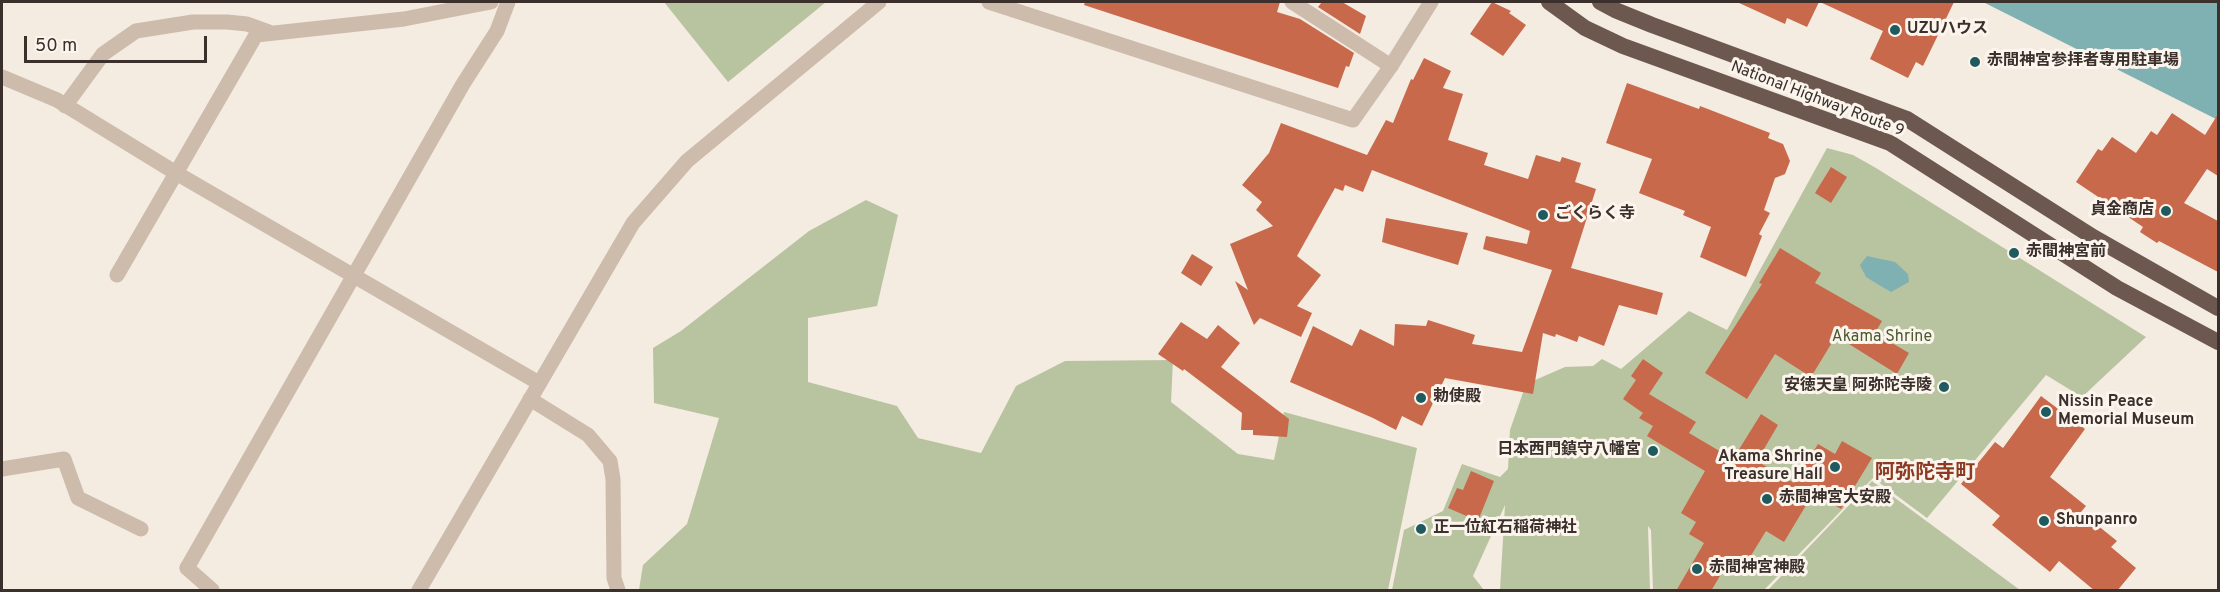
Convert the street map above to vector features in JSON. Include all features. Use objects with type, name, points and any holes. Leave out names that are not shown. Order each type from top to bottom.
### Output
[{"type":"highway","name":"National Highway Route 9","points":[[1549,2],[1585,28],[1623,46],[1890,143],[2117,288],[2218,342]]},
{"type":"highway","name":"National Highway Route 9","points":[[1600,2],[1633,18],[1907,119],[2093,237],[2218,308]]},
{"type":"street","points":[[117,275],[256,35],[404,20],[491,2]]},
{"type":"street","points":[[212,591],[187,568],[463,84],[497,32],[508,2]]},
{"type":"street","points":[[419,591],[633,223],[687,162],[879,2]]},
{"type":"street","points":[[989,2],[1353,120],[1391,66],[1431,2]]},
{"type":"street","points":[[1292,2],[1391,66]]},
{"type":"street","points":[[65,106],[103,54],[136,31],[193,22],[227,22],[247,24],[272,33]]},
{"type":"street","points":[[2,77],[65,106],[176,173],[539,383]]},
{"type":"street","points":[[530,399],[588,435],[610,460],[613,479],[614,578],[618,591]]},
{"type":"street","points":[[2,469],[64,459],[78,498],[141,529]]},
{"type":"green space","points":[[664,2],[826,2],[728,82]]},
{"type":"green space","name":"Akama Shrine","points":[[1827,148],[1853,155],[1876,168],[2146,337],[2082,397],[2046,375],[1927,518],[1873,478],[1764,590],[1653,590],[1651,530],[1648,526],[1650,590],[1500,590],[1505,505],[1473,576],[1484,590],[1392,590],[1404,530],[1443,511],[1462,464],[1500,477],[1508,469],[1510,430],[1526,384],[1565,367],[1593,366],[1602,359],[1621,369],[1689,311],[1727,330]]},
{"type":"green space","points":[[866,200],[898,215],[877,306],[808,318],[808,382],[897,406],[918,438],[981,453],[1016,386],[1065,361],[1173,360],[1171,402],[1238,454],[1274,460],[1284,412],[1417,448],[1388,590],[639,590],[643,565],[687,524],[719,418],[654,403],[653,348],[681,331],[809,231]]},
{"type":"green space","points":[[1872,481],[2020,590],[1768,590]]},
{"type":"water","points":[[1983,2],[2218,2],[2218,120]]},
{"type":"water","points":[[1867,256],[1895,262],[1908,274],[1909,282],[1891,292],[1874,282],[1866,277],[1860,265]]},
{"type":"building","points":[[1085,2],[1280,2],[1277,12],[1300,19],[1354,53],[1349,67],[1346,66],[1338,88],[1084,5]]},
{"type":"building","points":[[1322,2],[1342,2],[1366,16],[1360,34],[1318,7]]},
{"type":"building","points":[[1492,2],[1511,11],[1509,13],[1526,25],[1503,56],[1470,34]]},
{"type":"building","points":[[1737,2],[1819,2],[1807,27],[1787,18],[1785,24]]},
{"type":"building","points":[[1820,2],[1954,2],[1923,66],[1916,62],[1908,78],[1870,59],[1883,31]]},
{"type":"building","points":[[1424,58],[1451,71],[1443,88],[1463,94],[1448,140],[1488,153],[1484,165],[1528,179],[1536,155],[1560,162],[1562,157],[1581,163],[1575,182],[1596,189],[1571,268],[1663,293],[1657,315],[1619,305],[1604,346],[1579,336],[1577,342],[1556,334],[1555,337],[1543,333],[1533,394],[1445,378],[1422,426],[1402,416],[1396,430],[1290,382],[1313,326],[1352,346],[1360,329],[1394,346],[1395,324],[1426,326],[1428,320],[1475,335],[1472,344],[1522,352],[1552,270],[1483,249],[1486,236],[1527,244],[1530,231],[1372,170],[1363,192],[1345,185],[1343,191],[1335,188],[1297,256],[1321,275],[1297,306],[1312,313],[1301,337],[1260,318],[1254,325],[1235,281],[1248,290],[1230,244],[1273,226],[1256,210],[1262,202],[1242,185],[1269,153],[1281,123],[1367,155],[1386,120],[1393,123],[1411,79],[1413,80]]},
{"type":"building","points":[[1627,83],[1699,109],[1700,106],[1770,133],[1768,138],[1783,144],[1790,161],[1785,174],[1775,178],[1764,210],[1770,213],[1759,234],[1762,236],[1746,277],[1700,257],[1711,227],[1683,215],[1685,211],[1639,193],[1652,159],[1606,143]]},
{"type":"building","points":[[2172,113],[2205,135],[2218,114],[2218,176],[2207,169],[2184,203],[2218,221],[2218,272],[2159,241],[2157,243],[2140,232],[2143,227],[2076,182],[2098,149],[2102,151],[2112,137],[2136,153],[2151,131],[2157,135]]},
{"type":"building","points":[[1831,167],[1847,177],[1831,203],[1815,193]]},
{"type":"building","points":[[1386,218],[1468,233],[1458,265],[1382,242]]},
{"type":"building","points":[[1780,248],[1821,273],[1815,283],[1882,321],[1875,333],[1909,353],[1897,374],[1836,336],[1811,377],[1775,354],[1747,399],[1705,373],[1762,284],[1759,283]]},
{"type":"building","points":[[1192,254],[1213,267],[1201,286],[1181,273]]},
{"type":"building","points":[[1181,322],[1207,339],[1218,325],[1240,343],[1221,367],[1289,419],[1287,437],[1253,435],[1253,430],[1241,430],[1242,413],[1184,369],[1183,371],[1158,354]]},
{"type":"building","points":[[1643,359],[1663,373],[1649,394],[1696,422],[1689,433],[1733,459],[1761,414],[1778,425],[1757,461],[1794,483],[1818,444],[1835,454],[1842,441],[1872,458],[1841,509],[1814,492],[1784,542],[1766,531],[1744,567],[1730,559],[1711,591],[1676,591],[1704,543],[1689,534],[1696,522],[1681,513],[1705,471],[1647,436],[1653,426],[1639,418],[1643,413],[1623,399],[1636,380],[1631,376]]},
{"type":"building","name":"Shunpanro","points":[[2041,396],[2085,429],[2050,477],[2086,506],[2081,512],[2117,541],[2111,547],[2136,568],[2117,591],[2095,591],[2059,561],[2050,572],[1992,525],[2000,516],[1961,484],[1995,442],[2003,448]]},
{"type":"building","points":[[1471,471],[1494,481],[1478,521],[1448,508],[1457,488],[1463,490]]},
{"type":"place","name":"UZUハウス","points":[[1895,30]]},
{"type":"place","name":"赤間神宮参拝者専用駐車場","points":[[1975,62]]},
{"type":"place","name":"貞金商店","points":[[2166,211]]},
{"type":"place","name":"ごくらく寺","points":[[1543,215]]},
{"type":"place","name":"赤間神宮前","points":[[2014,253]]},
{"type":"place","name":"安徳天皇 阿弥陀寺陵","points":[[1944,387]]},
{"type":"place","name":"勅使殿","points":[[1421,398]]},
{"type":"place","name":"Nissin Peace Memorial Museum","points":[[2046,412]]},
{"type":"place","name":"日本西門鎮守八幡宮","points":[[1653,451]]},
{"type":"place","name":"Akama Shrine Treasure Hall","points":[[1835,467]]},
{"type":"place","name":"赤間神宮大安殿","points":[[1767,499]]},
{"type":"place","name":"Shunpanro","points":[[2044,521]]},
{"type":"place","name":"正一位紅石稲荷神社","points":[[1421,529]]},
{"type":"place","name":"赤間神宮神殿","points":[[1697,569]]},
{"type":"district","name":"阿弥陀寺町","points":[[1925,474]]}]
